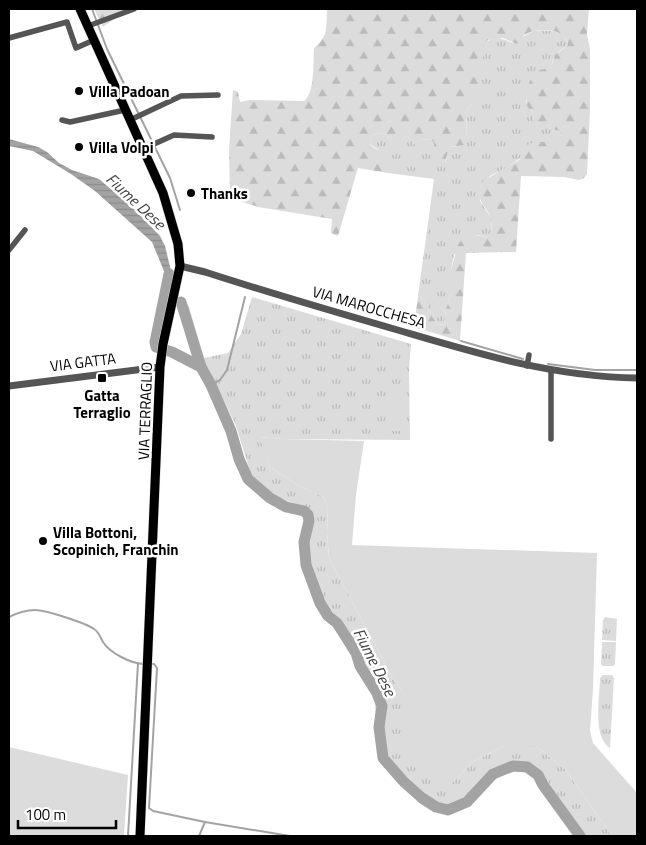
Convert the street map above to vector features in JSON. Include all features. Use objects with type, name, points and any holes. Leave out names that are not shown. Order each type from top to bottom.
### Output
[{"type":"main road","name":"VIA TERRAGLIO","points":[[80,9],[91,25],[91,42],[125,110],[136,117],[150,146],[178,244],[180,266],[162,349],[160,367],[157,477],[153,510],[154,540],[140,836]]},
{"type":"street","points":[[91,25],[134,9]]},
{"type":"street","points":[[9,38],[67,22],[76,48],[91,42]]},
{"type":"street","points":[[136,117],[181,96],[218,95]]},
{"type":"street","points":[[62,120],[70,122],[125,110]]},
{"type":"street","points":[[150,146],[174,135],[212,137]]},
{"type":"street","points":[[9,250],[25,230]]},
{"type":"street","name":"VIA MAROCCHESA","points":[[180,266],[458,348],[527,366],[593,376],[637,378]]},
{"type":"street","points":[[527,366],[529,355]]},
{"type":"street","name":"VIA GATTA","points":[[9,386],[160,367]]},
{"type":"street","points":[[551,371],[552,438]]},
{"type":"green space","points":[[94,9],[127,9],[127,10],[103,27]]},
{"type":"green space","points":[[327,9],[589,9],[587,34],[590,49],[590,110],[587,174],[579,180],[564,177],[521,176],[516,252],[466,253],[460,341],[414,327],[418,296],[425,302],[436,322],[439,325],[444,324],[451,294],[451,270],[458,245],[467,234],[487,237],[491,234],[490,216],[482,204],[480,195],[483,181],[519,160],[527,145],[537,142],[561,141],[559,131],[537,125],[534,121],[532,110],[528,108],[526,95],[533,76],[543,69],[549,68],[555,55],[568,45],[567,40],[559,33],[539,30],[526,34],[517,44],[503,38],[488,40],[484,44],[481,87],[477,98],[467,110],[466,141],[464,145],[449,147],[444,167],[434,163],[434,143],[431,139],[420,140],[412,146],[412,141],[408,138],[392,138],[382,133],[372,135],[370,144],[387,158],[388,173],[358,168],[338,236],[331,233],[332,219],[258,207],[230,198],[229,150],[233,90],[238,92],[240,102],[250,100],[304,101],[308,97],[312,84],[314,48],[319,44],[326,31]]},
{"type":"green space","points":[[533,31],[560,33],[567,40],[568,45],[556,55],[549,68],[543,68],[533,80],[526,97],[526,103],[532,110],[534,121],[542,126],[559,131],[561,141],[556,143],[541,142],[523,151],[523,156],[505,169],[491,175],[481,186],[480,201],[491,218],[491,234],[487,237],[477,235],[454,255],[451,270],[451,294],[444,324],[439,325],[425,302],[418,296],[434,179],[388,173],[385,157],[371,145],[370,141],[372,135],[382,133],[392,138],[408,138],[412,141],[412,145],[420,140],[431,139],[434,143],[434,163],[446,162],[449,147],[459,146],[466,141],[467,110],[474,102],[484,44],[487,41],[498,39],[512,43]]},
{"type":"green space","points":[[252,297],[411,344],[409,369],[410,440],[282,439],[260,437],[270,467],[299,486],[324,497],[328,509],[329,558],[392,677],[404,694],[404,730],[453,782],[472,762],[504,746],[536,746],[565,769],[612,836],[576,836],[535,776],[529,771],[518,769],[509,771],[496,779],[466,805],[449,813],[433,810],[420,802],[382,764],[376,740],[375,704],[368,684],[343,638],[331,621],[310,566],[307,550],[313,521],[312,515],[306,508],[274,496],[262,488],[250,471],[236,426],[215,382],[203,364],[190,324],[185,301],[189,307],[204,358],[228,353],[241,334]]},
{"type":"green space","points":[[389,396],[406,396],[406,431],[389,431]]},
{"type":"green space","points":[[259,437],[364,441],[356,495],[352,545],[597,553],[590,731],[593,743],[637,793],[637,836],[612,836],[565,769],[536,746],[504,746],[472,762],[453,782],[439,780],[406,746],[404,694],[392,677],[329,558],[328,509],[324,497],[299,486],[270,467]]},
{"type":"green space","points":[[605,617],[617,619],[616,641],[602,640],[603,620]]},
{"type":"green space","points":[[602,642],[616,642],[615,664],[613,666],[603,666],[601,664]]},
{"type":"green space","points":[[603,675],[612,675],[614,678],[610,748],[604,743],[601,735],[598,716],[600,678]]},
{"type":"green space","points":[[9,747],[128,775],[124,836],[9,836]]},
{"type":"shaded area","points":[[9,139],[38,147],[72,170],[99,179],[133,208],[160,236],[165,246],[172,275],[169,291],[166,276],[152,242],[95,191],[33,151],[9,146]]},
{"type":"waterway","points":[[92,9],[107,49],[170,178],[180,210]]},
{"type":"waterway","name":"Fiume Dese","points":[[169,274],[155,342],[156,347],[172,352],[201,367]]},
{"type":"waterway","points":[[211,385],[220,380],[227,370],[245,297]]},
{"type":"waterway","name":"Fiume Dese","points":[[181,302],[201,367],[231,431],[239,459],[248,479],[270,498],[286,507],[304,511],[308,515],[309,521],[304,542],[306,565],[320,603],[328,616],[337,623],[346,637],[356,653],[360,666],[377,693],[382,706],[379,727],[383,758],[404,782],[422,798],[436,807],[448,810],[467,802],[493,774],[513,766],[527,767],[538,775],[543,785],[580,836]]},
{"type":"waterway","points":[[461,341],[523,359]]},
{"type":"waterway","points":[[548,364],[595,370],[637,370]]},
{"type":"waterway","points":[[9,617],[35,610],[74,620],[96,630],[106,646],[115,654],[132,662],[143,664]]},
{"type":"waterway","points":[[128,836],[138,663]]},
{"type":"waterway","points":[[150,664],[154,664],[157,668],[149,808],[153,811],[205,822],[290,836]]},
{"type":"waterway","points":[[199,836],[205,822]]},
{"type":"place","name":"Villa Padoan","points":[[79,91]]},
{"type":"place","name":"Villa Volpi","points":[[79,147]]},
{"type":"place","name":"Thanks","points":[[191,193]]},
{"type":"place","name":"Gatta Terraglio","points":[[102,378]]},
{"type":"place","name":"Villa Bottoni, Scopinich, Franchin","points":[[43,541]]}]
